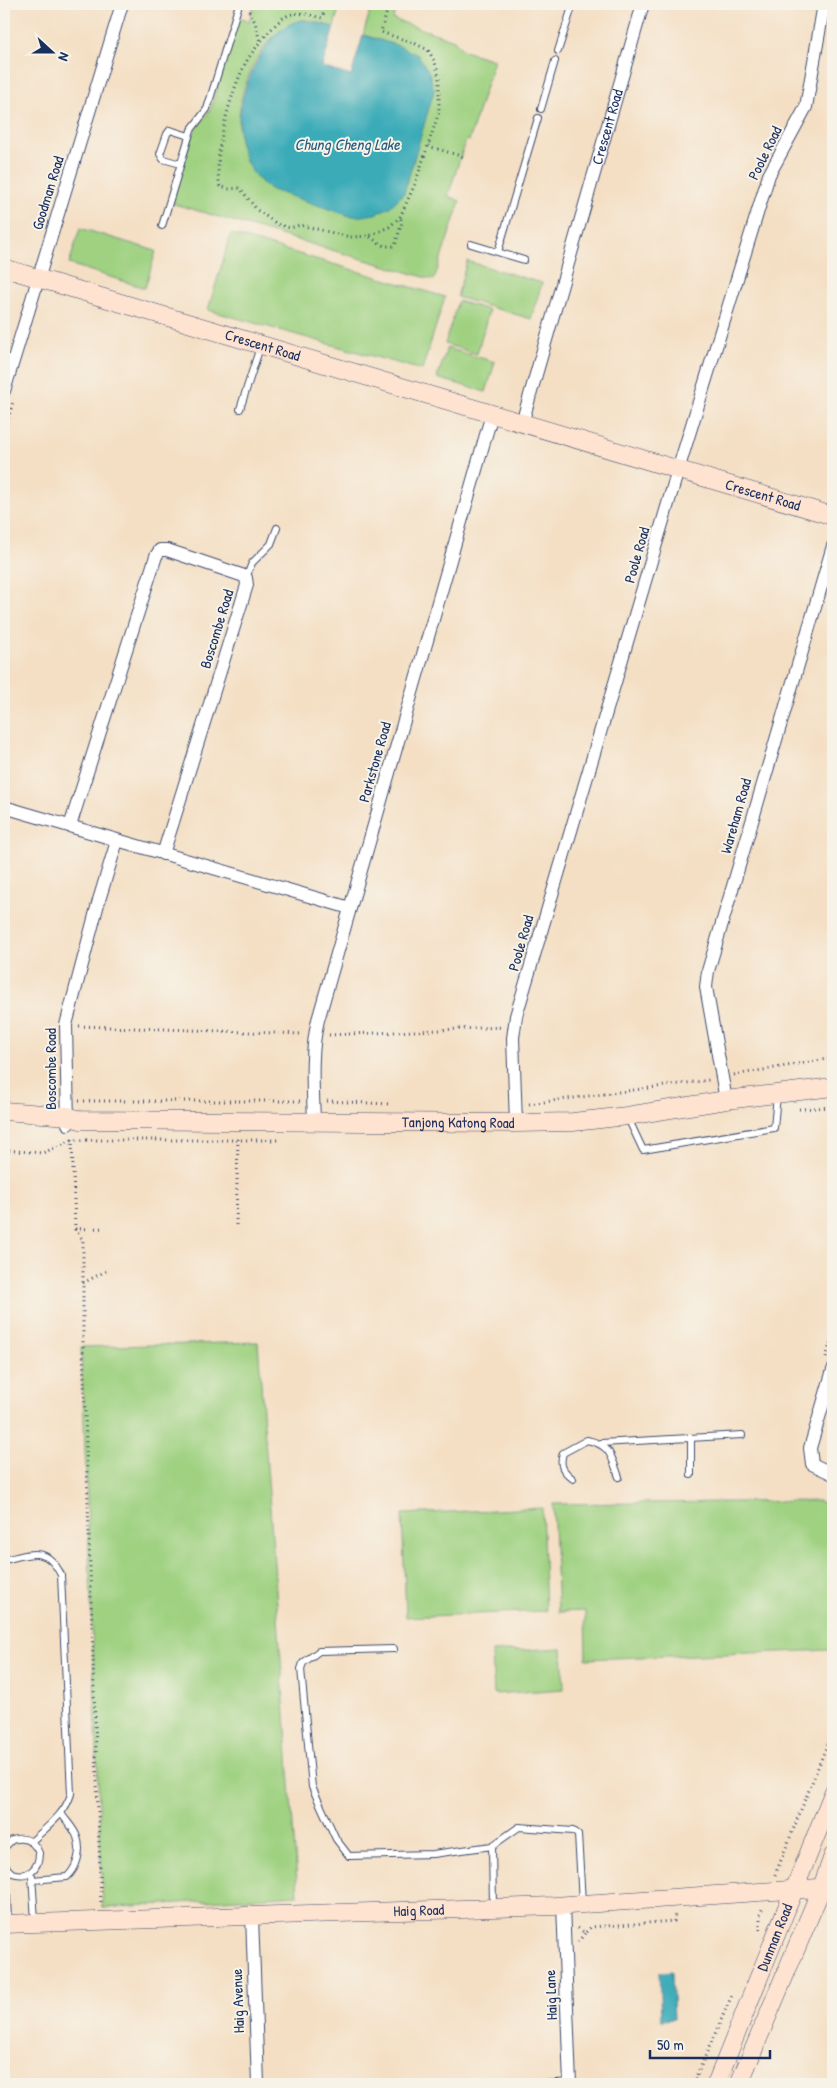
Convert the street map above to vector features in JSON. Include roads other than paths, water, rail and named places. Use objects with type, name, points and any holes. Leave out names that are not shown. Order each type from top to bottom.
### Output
[{"type":"street","name":"Goodman Road","points":[[4,391],[122,4]]},
{"type":"street","name":"Crescent Road","points":[[522,423],[643,4]]},
{"type":"street","name":"Poole Road","points":[[515,1115],[514,1027],[678,470],[769,175],[806,108],[824,4]]},
{"type":"street","name":"Crescent Road","points":[[4,268],[833,516]]},
{"type":"street","name":"Parkstone Road","points":[[314,1122],[314,1036],[492,414]]},
{"type":"street","name":"Wareham Road","points":[[726,1100],[706,987],[708,971],[833,546]]},
{"type":"street","name":"Boscombe Road","points":[[70,826],[157,553],[160,550],[167,550],[246,578],[248,585],[163,854]]},
{"type":"street","points":[[4,807],[350,908]]},
{"type":"street","name":"Boscombe Road","points":[[71,1120],[66,1025],[99,900],[118,841]]},
{"type":"street","name":"Tanjong Katong Road","points":[[4,1111],[71,1120],[238,1131],[314,1122],[515,1115],[573,1122],[833,1087]]},
{"type":"street","name":"Tanjong Katong Road","points":[[4,1122],[71,1120]]},
{"type":"street","points":[[833,1370],[810,1448],[812,1464],[833,1474]]},
{"type":"street","name":"Dunman Road","points":[[716,2084],[833,1793]]},
{"type":"street","name":"Dunman Road","points":[[739,2084],[828,1887],[833,1856]]},
{"type":"street","name":"Haig Road","points":[[6,1924],[563,1905],[828,1887]]},
{"type":"street","name":"Haig Lane","points":[[563,1905],[570,2083]]},
{"type":"street","name":"Haig Avenue","points":[[252,1916],[258,2084]]},
{"type":"lane","points":[[162,226],[191,130],[207,109],[239,4]]},
{"type":"lane","points":[[558,51],[573,4]]},
{"type":"lane","points":[[541,109],[555,62]]},
{"type":"lane","points":[[498,252],[538,118]]},
{"type":"lane","points":[[181,164],[163,158],[160,154],[170,130],[189,136]]},
{"type":"lane","points":[[471,244],[524,260]]},
{"type":"lane","points":[[240,409],[261,345]]},
{"type":"lane","points":[[246,578],[252,563],[271,544],[277,528]]},
{"type":"lane","points":[[627,1116],[643,1150],[774,1128],[777,1094]]},
{"type":"lane","points":[[573,1479],[564,1472],[560,1463],[563,1453],[587,1440],[601,1443],[742,1435]]},
{"type":"lane","points":[[691,1438],[691,1474]]},
{"type":"lane","points":[[601,1443],[609,1451],[619,1477]]},
{"type":"lane","points":[[4,1560],[32,1553],[46,1555],[56,1563],[61,1575],[70,1794],[68,1805],[32,1842]]},
{"type":"lane","points":[[394,1649],[319,1652],[310,1656],[303,1663],[301,1669],[312,1787],[336,1839],[349,1856],[433,1854],[492,1846],[518,1828],[573,1831],[578,1835],[582,1904]]},
{"type":"lane","points":[[32,1880],[66,1877],[75,1868],[78,1861],[78,1839],[61,1813]]},
{"type":"lane","points":[[4,1848],[12,1840],[19,1838],[32,1842],[36,1847],[39,1860],[32,1872],[36,1924]]},
{"type":"lane","points":[[492,1846],[493,1908]]},
{"type":"lane","points":[[5,1867],[18,1875],[32,1872]]},
{"type":"lane","points":[[5,1867],[6,1924]]},
{"type":"lane","points":[[544,2084],[570,2083]]},
{"type":"water","name":"Chung Cheng Lake","points":[[302,20],[334,27],[322,67],[351,76],[363,35],[399,46],[418,55],[429,72],[434,91],[404,193],[390,207],[375,214],[350,216],[272,190],[257,177],[247,162],[241,144],[239,126],[241,106],[246,87],[253,69],[270,42],[284,28]]},
{"type":"water","points":[[672,1971],[674,2019],[661,2020],[659,1972]]}]
